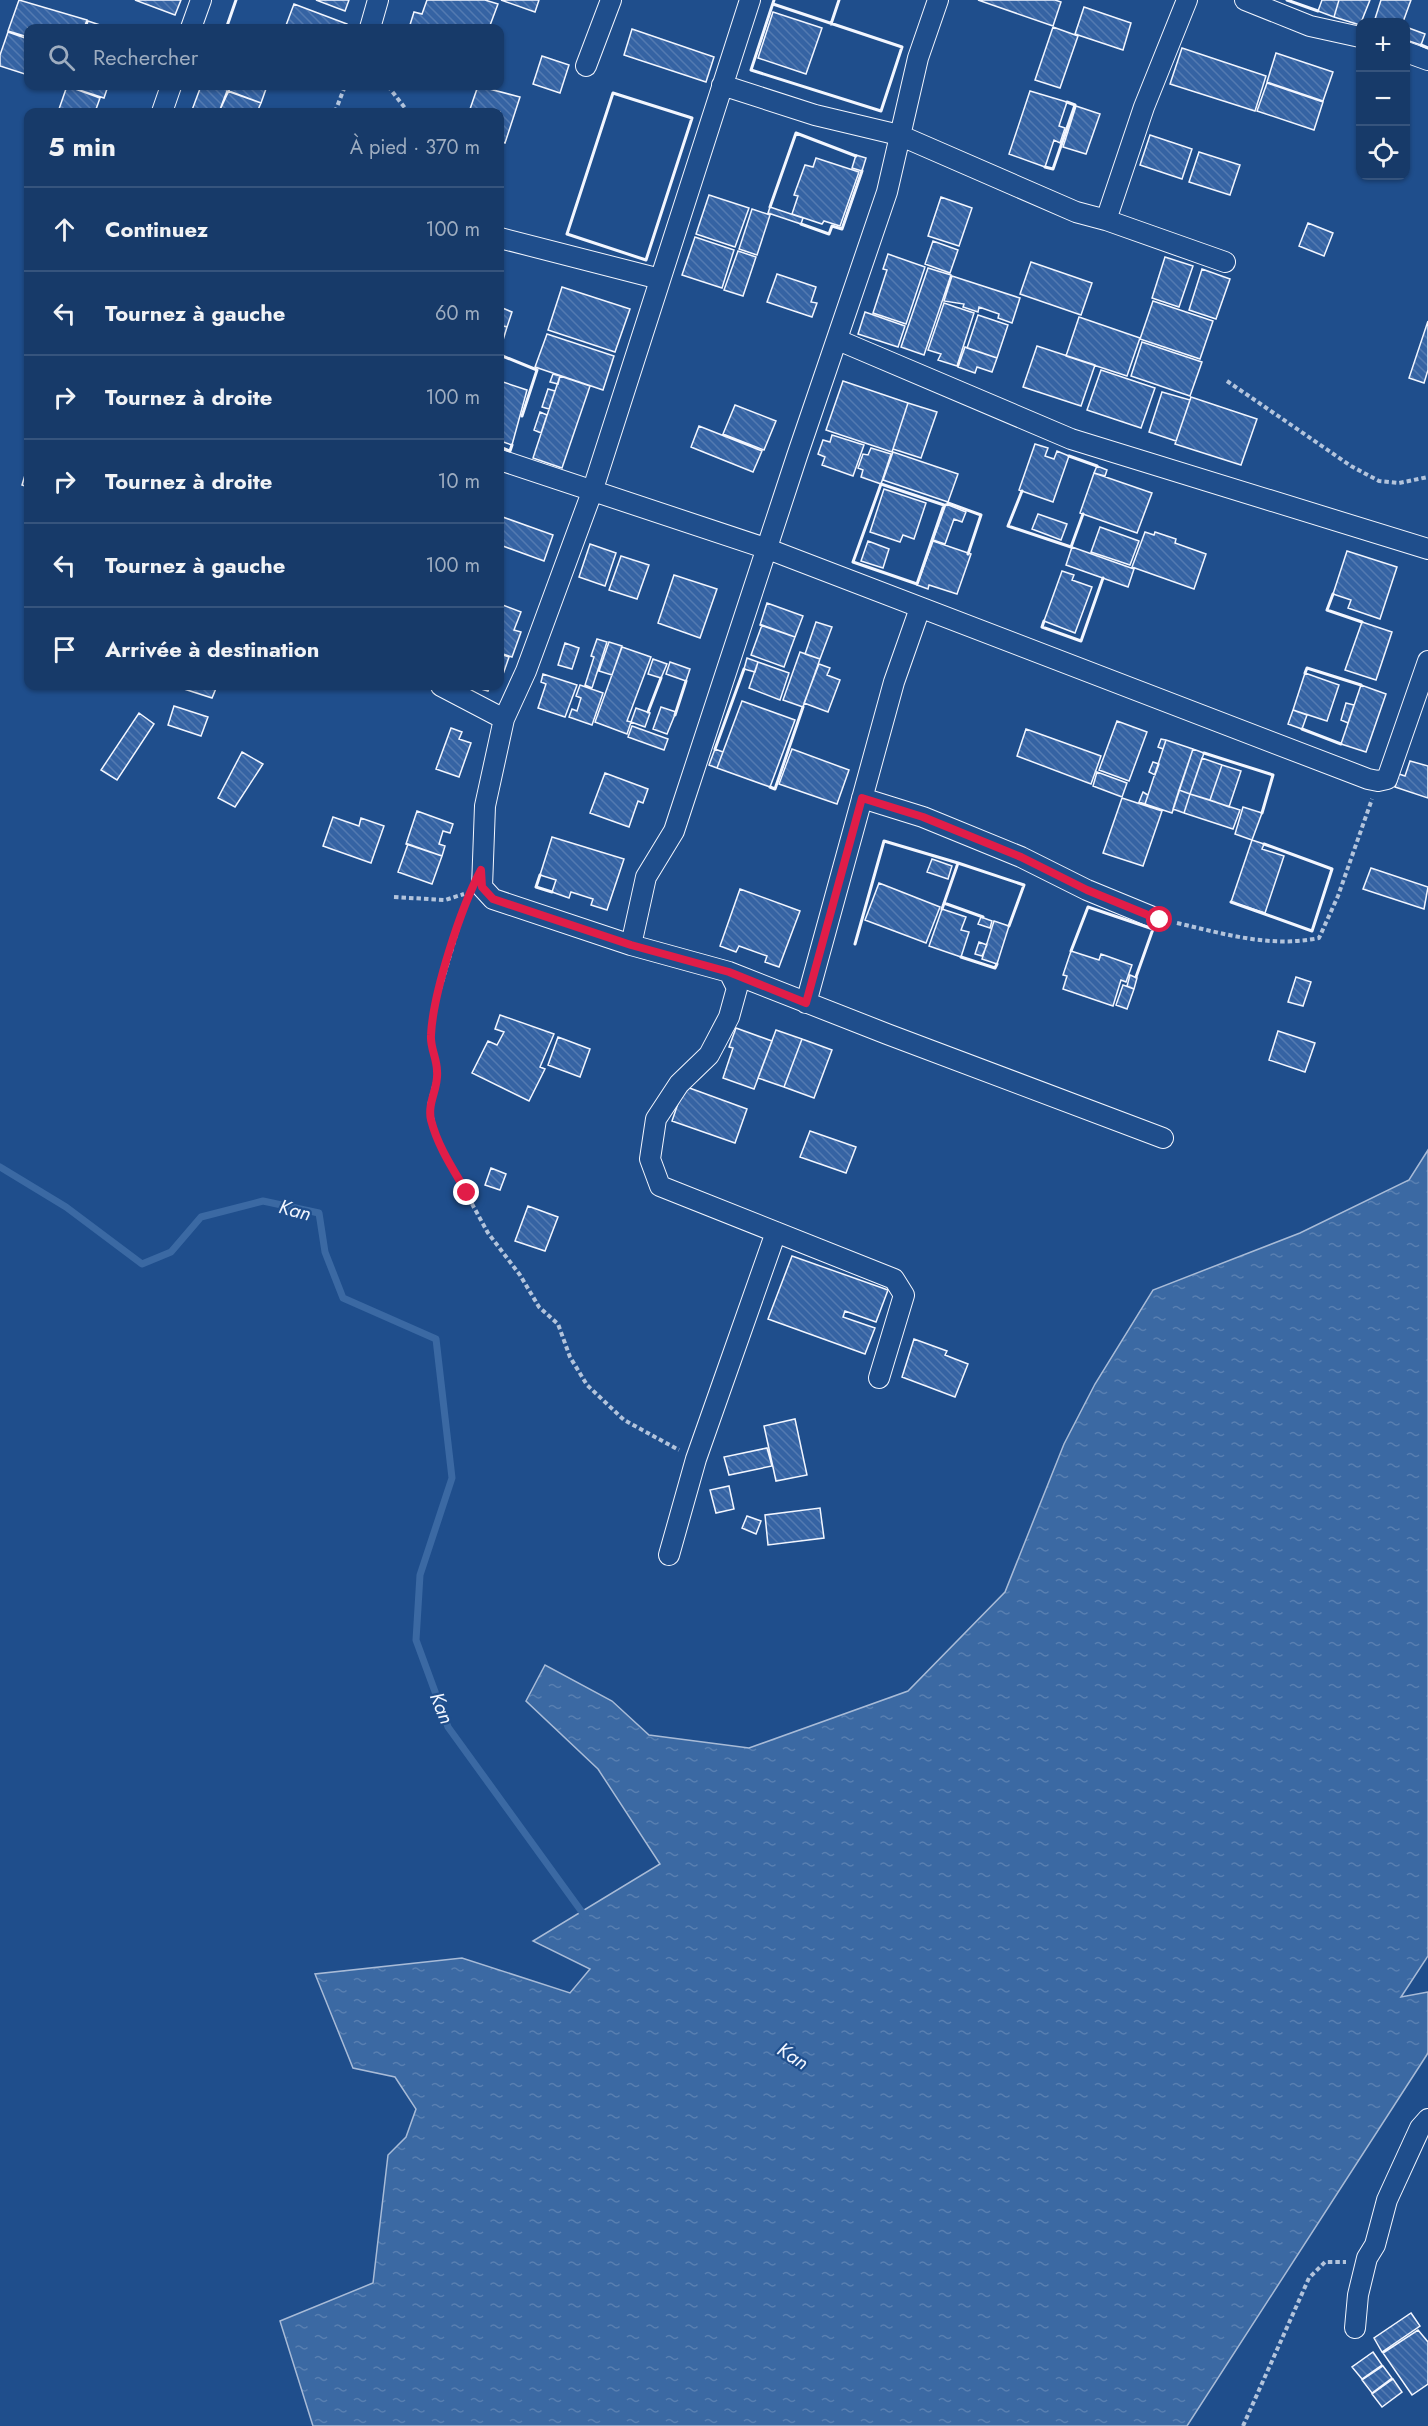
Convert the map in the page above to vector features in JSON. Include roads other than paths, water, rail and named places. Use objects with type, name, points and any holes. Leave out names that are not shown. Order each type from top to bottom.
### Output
[{"type":"street","points":[[192,24],[201,0]]},
{"type":"street","points":[[371,24],[378,0]]},
{"type":"street","points":[[586,66],[611,0]]},
{"type":"street","points":[[750,0],[592,492],[526,671],[504,719],[485,806],[482,887],[493,899],[631,945],[729,972],[1163,1138]]},
{"type":"street","points":[[631,945],[646,877],[674,831],[887,192],[918,58],[938,0]]},
{"type":"street","points":[[1106,219],[1144,106],[1187,0]]},
{"type":"street","points":[[1245,0],[1310,26],[1356,36]]},
{"type":"street","points":[[1410,53],[1428,60]]},
{"type":"street","points":[[722,85],[814,115],[899,135],[1076,212],[1106,219],[1224,262]]},
{"type":"street","points":[[163,108],[170,90]]},
{"type":"street","points":[[504,239],[660,279]]},
{"type":"street","points":[[838,340],[1071,439],[1428,549]]},
{"type":"street","points":[[504,461],[768,549],[1378,781],[1387,779],[1428,662]]},
{"type":"street","points":[[806,1003],[894,682],[920,608]]},
{"type":"street","points":[[449,690],[504,719]]},
{"type":"street","points":[[862,798],[923,817],[1010,852],[1087,890],[1160,920]]},
{"type":"street","points":[[729,972],[737,988],[729,1017],[709,1055],[679,1084],[656,1119],[650,1159],[660,1186],[894,1279],[903,1295],[879,1378]]},
{"type":"street","points":[[669,1554],[696,1459],[776,1232]]},
{"type":"street","points":[[1355,2328],[1358,2295],[1367,2258],[1375,2244],[1387,2200],[1419,2128],[1428,2119]]},
{"type":"water","points":[[1428,1150],[1428,1956],[1401,1997],[1428,1992],[1428,2053],[1187,2426],[313,2426],[280,2321],[373,2283],[388,2155],[406,2137],[416,2109],[395,2077],[353,2068],[315,1974],[462,1958],[570,1993],[590,1969],[533,1941],[660,1864],[598,1769],[526,1701],[545,1665],[612,1701],[649,1735],[749,1748],[908,1691],[1005,1592],[1064,1444],[1095,1384],[1153,1290],[1300,1233],[1409,1180]]},
{"type":"waterway","name":"Kan","points":[[0,1167],[66,1207],[142,1264],[171,1252],[201,1217],[263,1201],[319,1213],[325,1252],[343,1298],[436,1339],[452,1478],[420,1575],[416,1640],[448,1727],[587,1919]]}]
